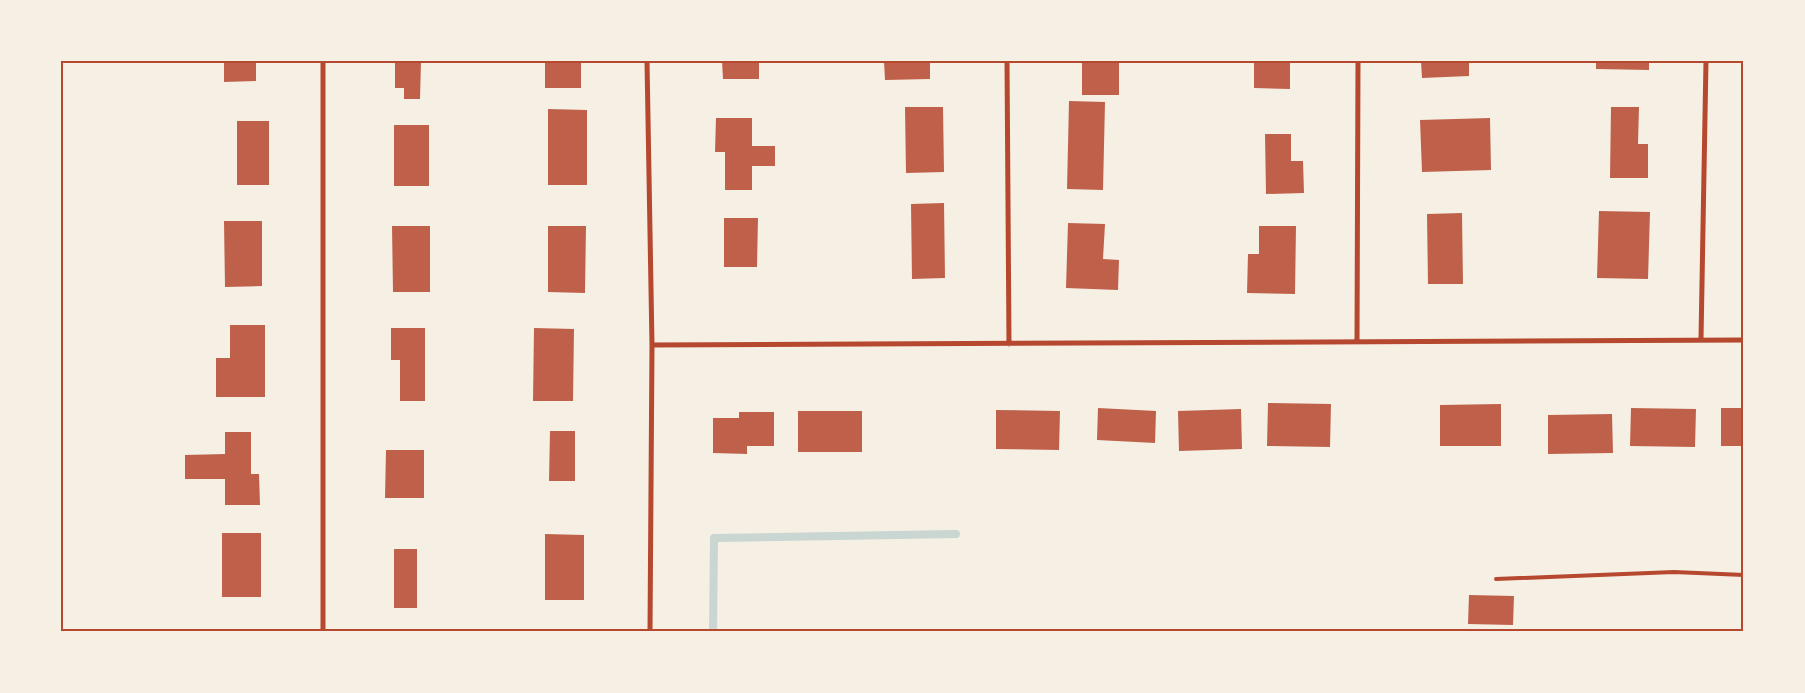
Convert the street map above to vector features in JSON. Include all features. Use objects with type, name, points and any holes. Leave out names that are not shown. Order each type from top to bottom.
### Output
[{"type":"street","points":[[323,61],[323,632]]},
{"type":"street","points":[[647,61],[652,345],[650,632]]},
{"type":"street","points":[[1007,61],[1009,344]]},
{"type":"street","points":[[1357,341],[1358,61]]},
{"type":"street","points":[[1701,339],[1706,61]]},
{"type":"street","points":[[652,345],[1744,340]]},
{"type":"lane","points":[[1496,579],[1674,572],[1744,575]]},
{"type":"building","points":[[224,61],[256,61],[256,81],[224,82]]},
{"type":"building","points":[[395,61],[421,61],[420,99],[404,99],[404,88],[395,88]]},
{"type":"building","points":[[545,61],[581,61],[581,88],[545,88]]},
{"type":"building","points":[[722,61],[759,61],[759,79],[723,79]]},
{"type":"building","points":[[884,61],[930,61],[930,79],[885,80]]},
{"type":"building","points":[[1082,61],[1119,61],[1119,95],[1082,95]]},
{"type":"building","points":[[1254,61],[1290,61],[1290,89],[1254,88]]},
{"type":"building","points":[[1421,61],[1469,61],[1469,76],[1422,78]]},
{"type":"building","points":[[1596,61],[1649,61],[1649,70],[1596,69]]},
{"type":"building","points":[[1069,101],[1105,102],[1103,190],[1067,189]]},
{"type":"building","points":[[905,107],[943,107],[944,172],[906,173]]},
{"type":"building","points":[[1611,107],[1639,107],[1638,144],[1648,144],[1648,178],[1610,178]]},
{"type":"building","points":[[548,109],[587,110],[587,185],[548,185]]},
{"type":"building","points":[[716,118],[752,118],[752,146],[775,146],[775,166],[752,166],[752,190],[725,190],[725,152],[715,152]]},
{"type":"building","points":[[1490,118],[1491,170],[1422,172],[1420,120]]},
{"type":"building","points":[[237,121],[269,121],[269,185],[237,185]]},
{"type":"building","points":[[394,125],[429,125],[429,186],[394,186]]},
{"type":"building","points":[[1265,134],[1291,134],[1291,161],[1303,161],[1304,193],[1266,194]]},
{"type":"building","points":[[944,203],[945,278],[912,279],[911,204]]},
{"type":"building","points":[[1599,211],[1650,212],[1648,279],[1597,278]]},
{"type":"building","points":[[1462,213],[1463,284],[1428,284],[1427,214]]},
{"type":"building","points":[[724,218],[758,218],[757,267],[724,267]]},
{"type":"building","points":[[224,221],[262,221],[262,286],[225,287]]},
{"type":"building","points":[[1068,223],[1105,224],[1103,259],[1119,260],[1118,290],[1066,288]]},
{"type":"building","points":[[392,226],[430,226],[430,292],[393,292]]},
{"type":"building","points":[[548,226],[586,226],[585,293],[548,292]]},
{"type":"building","points":[[1259,226],[1296,226],[1295,294],[1247,293],[1248,254],[1259,254]]},
{"type":"building","points":[[230,325],[265,325],[265,397],[216,397],[216,358],[230,358]]},
{"type":"building","points":[[391,328],[425,328],[425,401],[400,401],[400,360],[391,360]]},
{"type":"building","points":[[534,328],[574,329],[573,401],[533,401]]},
{"type":"building","points":[[1268,403],[1331,404],[1330,447],[1267,446]]},
{"type":"building","points":[[1501,404],[1501,446],[1440,446],[1440,405]]},
{"type":"building","points":[[1098,408],[1156,411],[1155,443],[1097,440]]},
{"type":"building","points":[[1631,408],[1696,409],[1695,447],[1630,446]]},
{"type":"building","points":[[1721,408],[1744,408],[1744,446],[1721,446]]},
{"type":"building","points":[[1241,409],[1242,449],[1179,451],[1178,411]]},
{"type":"building","points":[[996,410],[1060,411],[1059,450],[996,449]]},
{"type":"building","points":[[798,411],[862,411],[862,452],[798,452]]},
{"type":"building","points":[[739,412],[774,412],[774,446],[747,446],[747,454],[713,453],[713,418],[739,418]]},
{"type":"building","points":[[1612,414],[1613,453],[1548,454],[1548,415]]},
{"type":"building","points":[[550,431],[575,431],[575,481],[549,481]]},
{"type":"building","points":[[225,432],[251,432],[251,474],[259,474],[260,505],[225,505],[225,479],[185,479],[185,455],[225,454]]},
{"type":"building","points":[[386,450],[424,450],[424,498],[385,498]]},
{"type":"building","points":[[222,533],[261,533],[261,597],[222,597]]},
{"type":"building","points":[[545,534],[584,535],[584,600],[545,600]]},
{"type":"building","points":[[394,549],[417,549],[417,608],[394,608]]},
{"type":"building","points":[[1469,595],[1514,596],[1513,625],[1468,624]]},
{"type":"waterway","points":[[713,632],[714,538],[956,534]]}]
